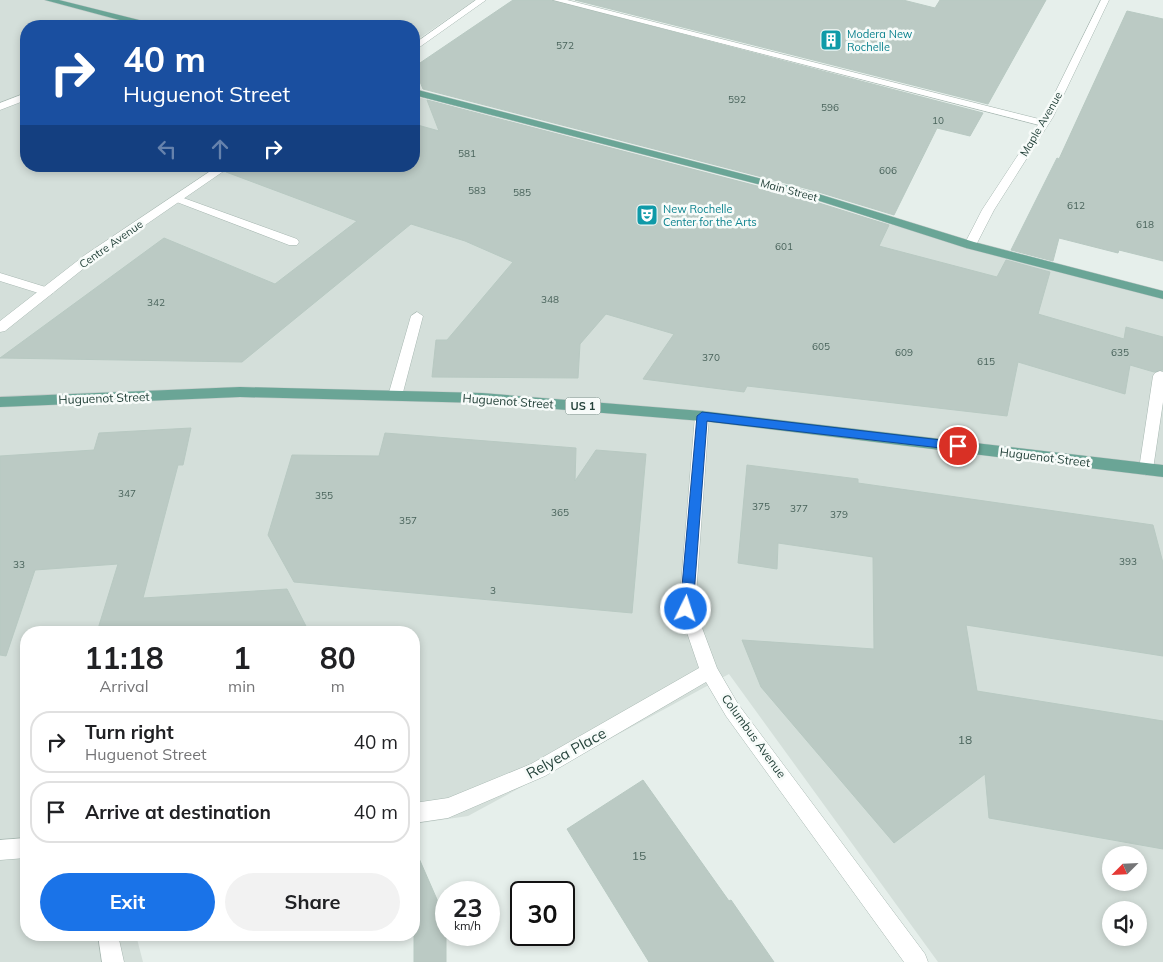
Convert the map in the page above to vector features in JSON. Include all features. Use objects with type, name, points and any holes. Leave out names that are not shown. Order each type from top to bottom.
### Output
[{"type":"main road","points":[[49,0],[128,20]]},
{"type":"main road","name":"Main Street","points":[[420,94],[808,194],[970,245],[1163,295]]},
{"type":"main road","name":"Huguenot Street","points":[[0,402],[240,392],[482,398],[702,416],[1163,471]]},
{"type":"street","points":[[420,44],[482,0]]},
{"type":"street","points":[[557,0],[1043,123]]},
{"type":"street","name":"Maple Avenue","points":[[970,245],[988,210],[1043,123],[1105,0]]},
{"type":"street","points":[[0,106],[20,98]]},
{"type":"street","name":"Centre Avenue","points":[[0,328],[89,258],[217,172]]},
{"type":"street","points":[[178,199],[293,242]]},
{"type":"street","points":[[0,277],[48,292]]},
{"type":"street","points":[[394,396],[417,316]]},
{"type":"street","points":[[1146,469],[1160,376]]},
{"type":"street","name":"Columbus Avenue","points":[[702,416],[686,609],[709,671],[732,710],[917,962]]},
{"type":"street","name":"Relyea Place","points":[[420,812],[448,808],[538,770],[709,671]]},
{"type":"street","points":[[0,850],[20,848]]},
{"type":"street","points":[[109,941],[113,962]]},
{"type":"shaded area","points":[[0,0],[475,0],[420,38],[420,20],[20,20],[20,172],[420,172],[420,98],[1163,298],[1163,962],[938,962],[729,674],[468,816],[420,823],[420,626],[20,626],[20,941],[138,941],[143,962],[0,962]]},
{"type":"building","points":[[513,0],[551,0],[983,113],[970,136],[937,128],[894,215],[812,190],[423,89],[420,82],[420,63]]},
{"type":"building","name":"Modera New Rochelle","points":[[575,0],[903,0],[935,8],[940,0],[1046,0],[988,104]]},
{"type":"building","points":[[1127,11],[1163,19],[1163,261],[1119,250],[1118,253],[1059,238],[1053,261],[1011,250],[1057,158],[1059,159]]},
{"type":"building","points":[[427,100],[803,198],[889,225],[879,246],[997,277],[1006,260],[1050,272],[1038,314],[1124,339],[1126,327],[1163,337],[1163,370],[1154,372],[1130,365],[1125,394],[1018,362],[1007,416],[747,386],[744,392],[643,379],[674,334],[606,314],[580,344],[578,378],[432,377],[436,340],[447,340],[513,262],[465,241],[411,224],[242,362],[0,358],[164,238],[275,284],[357,221],[226,172],[420,172],[420,126],[439,131]]},
{"type":"building","points":[[191,428],[183,465],[178,465],[143,598],[287,589],[306,626],[99,626],[118,564],[35,570],[6,656],[0,655],[0,456],[94,450],[99,433]]},
{"type":"building","points":[[385,433],[576,448],[575,481],[596,450],[646,454],[632,613],[294,582],[268,535],[292,455],[379,456]]},
{"type":"building","points":[[747,465],[858,479],[858,483],[1153,525],[1163,563],[1163,656],[966,625],[977,691],[1163,721],[1163,849],[989,818],[985,774],[894,843],[761,687],[742,640],[874,649],[873,557],[778,543],[777,569],[738,563]]},
{"type":"building","points":[[643,780],[774,962],[649,962],[567,829]]},
{"type":"building","points":[[420,861],[435,895],[435,946],[446,946],[446,962],[414,962],[414,941],[420,941]]},
{"type":"place","name":"Modera New Rochelle","points":[[831,40]]},
{"type":"place","name":"New Rochelle Center for the Arts","points":[[647,215]]},
{"type":"route","points":[[686,609],[702,416],[958,446]]}]
